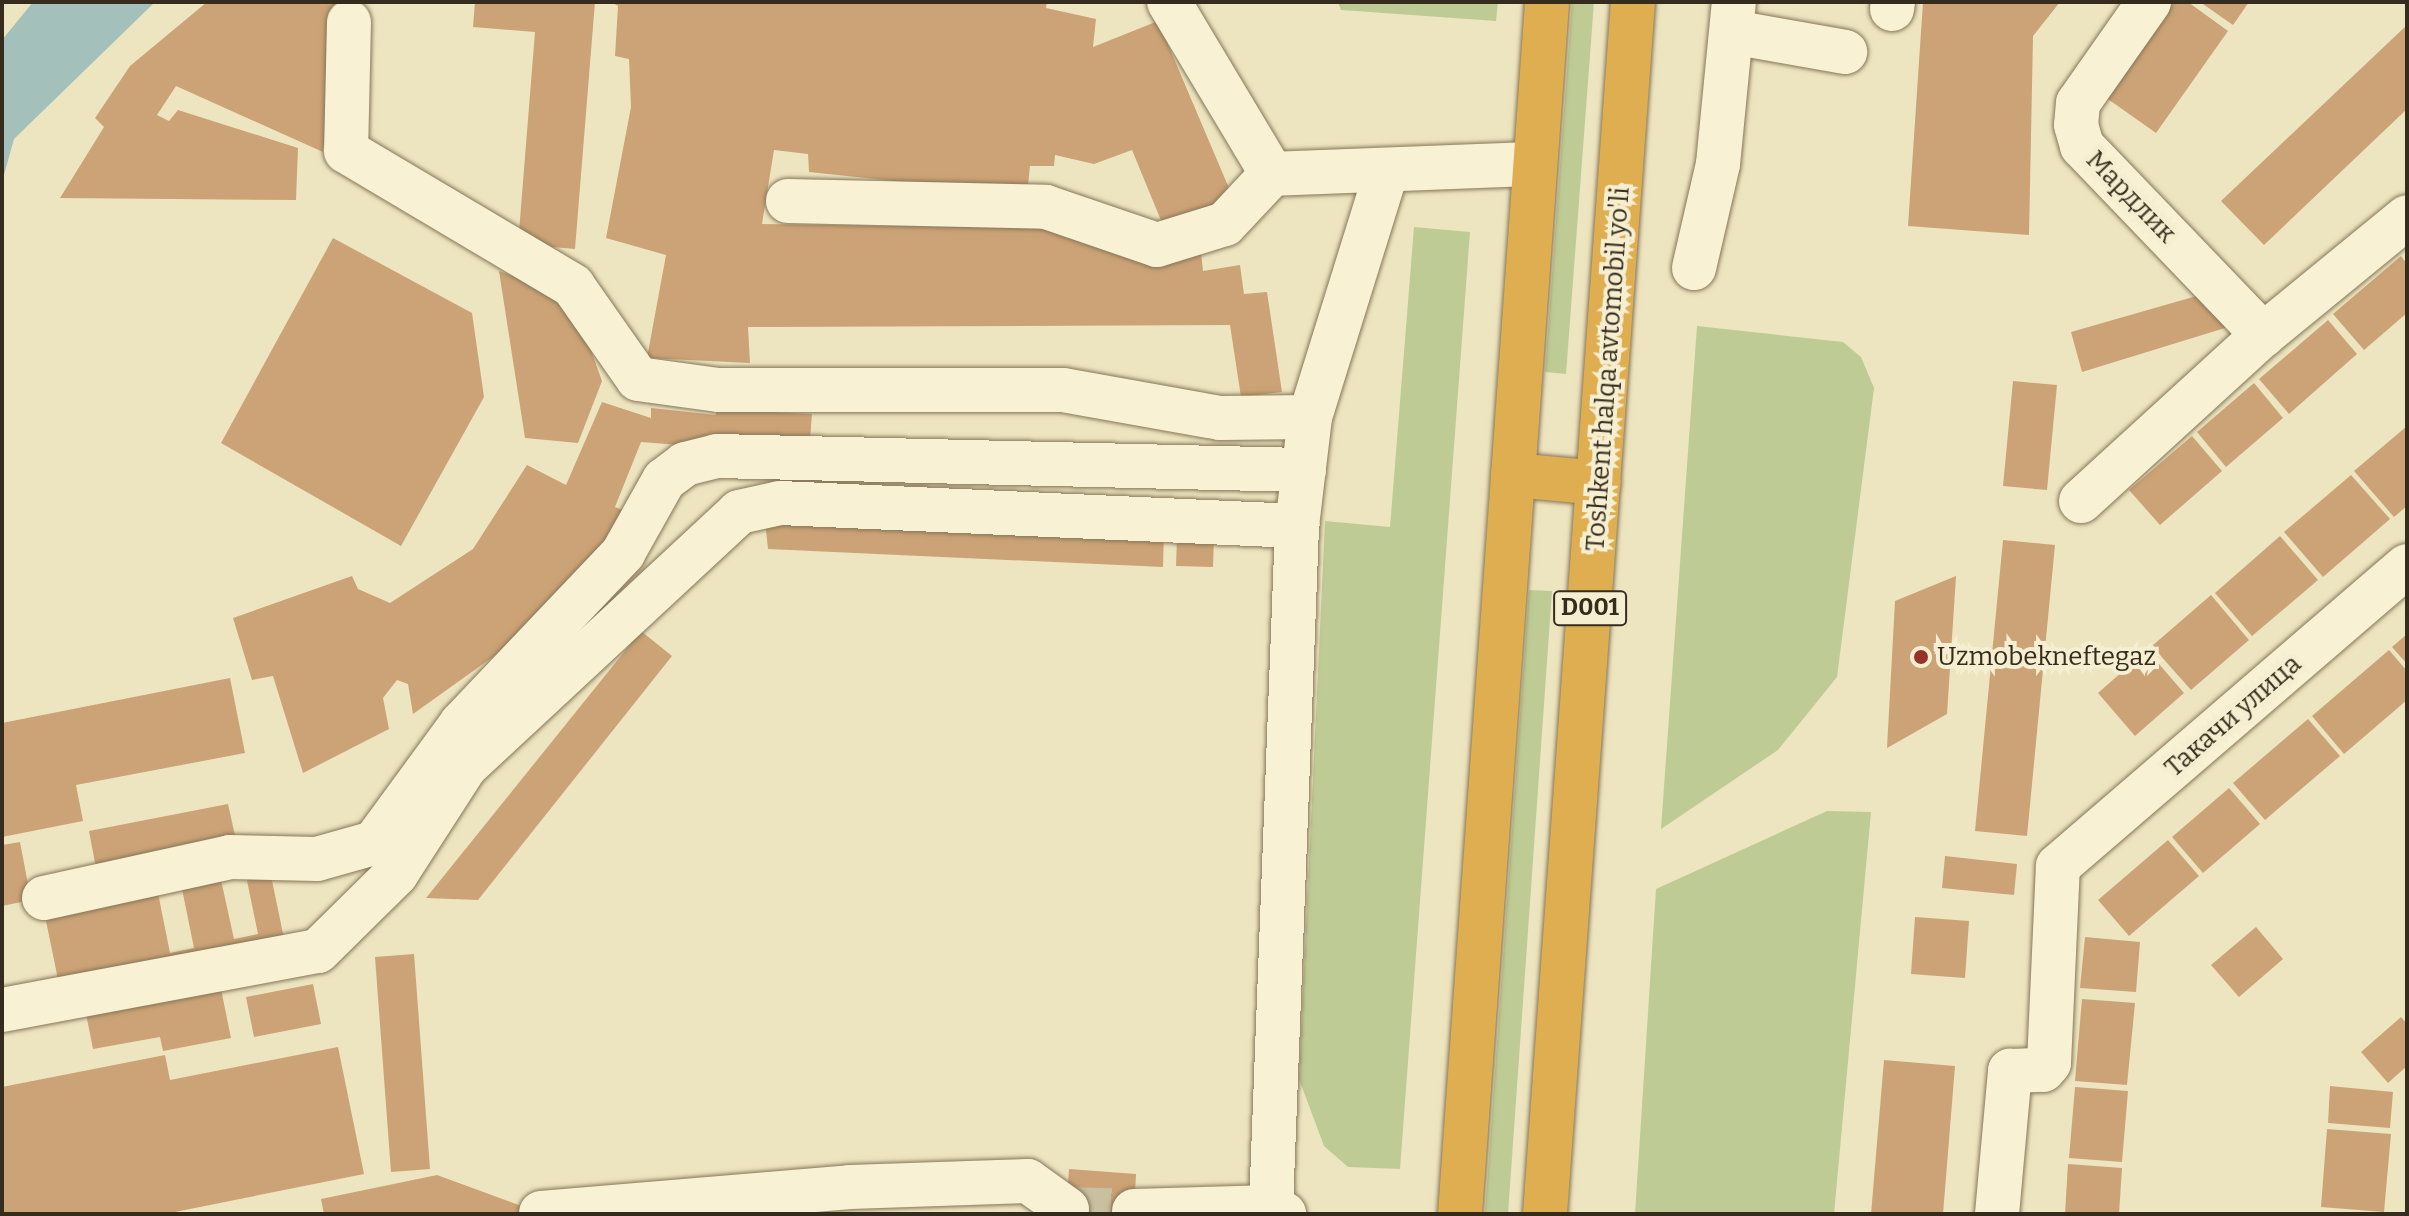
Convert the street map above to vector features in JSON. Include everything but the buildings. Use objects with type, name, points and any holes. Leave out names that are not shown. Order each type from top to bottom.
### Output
[{"type":"highway","points":[[1460,1214],[1547,2]]},
{"type":"highway","name":"Toshkent halqa avtomobil yo'li","points":[[1545,1214],[1633,2]]},
{"type":"highway","points":[[1513,475],[1599,483]]},
{"type":"street","points":[[1169,2],[1272,174]]},
{"type":"street","name":"Мардлик","points":[[2149,2],[2078,103],[2076,125],[2082,146],[2263,335]]},
{"type":"street","points":[[1694,268],[1718,164],[1733,17],[1845,52]]},
{"type":"street","points":[[349,22],[346,151],[573,286],[638,379],[718,390],[1063,390],[1220,418],[1310,417]]},
{"type":"street","points":[[788,201],[1046,207],[1157,245],[1225,224],[1272,174],[1386,173],[1535,164]]},
{"type":"street","points":[[1134,1211],[1277,1210],[1297,526],[1310,417],[1386,173]]},
{"type":"street","points":[[2081,501],[2263,335],[2407,217]]},
{"type":"street","points":[[44,898],[230,857],[317,859],[374,843],[461,724],[623,553],[664,480],[685,464],[717,456],[1304,470]]},
{"type":"street","points":[[2,1010],[318,951],[396,874],[465,767],[739,512],[780,503],[1297,526]]},
{"type":"street","name":"Такачи улица","points":[[1997,1214],[2010,1071],[2043,1070],[2049,1063],[2058,866],[2407,566]]},
{"type":"street","points":[[541,1213],[850,1187],[1028,1181],[1067,1209]]},
{"type":"green space","points":[[1338,2],[1498,2],[1496,21],[1341,10]]},
{"type":"green space","points":[[1572,2],[1594,2],[1566,374],[1545,372]]},
{"type":"green space","points":[[1414,227],[1470,232],[1400,1169],[1348,1167],[1324,1146],[1299,1079],[1325,521],[1390,527]]},
{"type":"green space","points":[[1697,326],[1843,342],[1861,357],[1874,388],[1837,677],[1778,750],[1661,829]]},
{"type":"green space","points":[[1529,590],[1552,591],[1508,1214],[1485,1214]]},
{"type":"green space","points":[[1827,811],[1871,812],[1834,1214],[1635,1214],[1656,889]]},
{"type":"water","points":[[33,2],[155,2],[14,139],[2,182],[2,40]]},
{"type":"tunnel","points":[[1067,1209],[1134,1211]]},
{"type":"place","name":"Uzmobekneftegaz","points":[[1921,657]]}]
